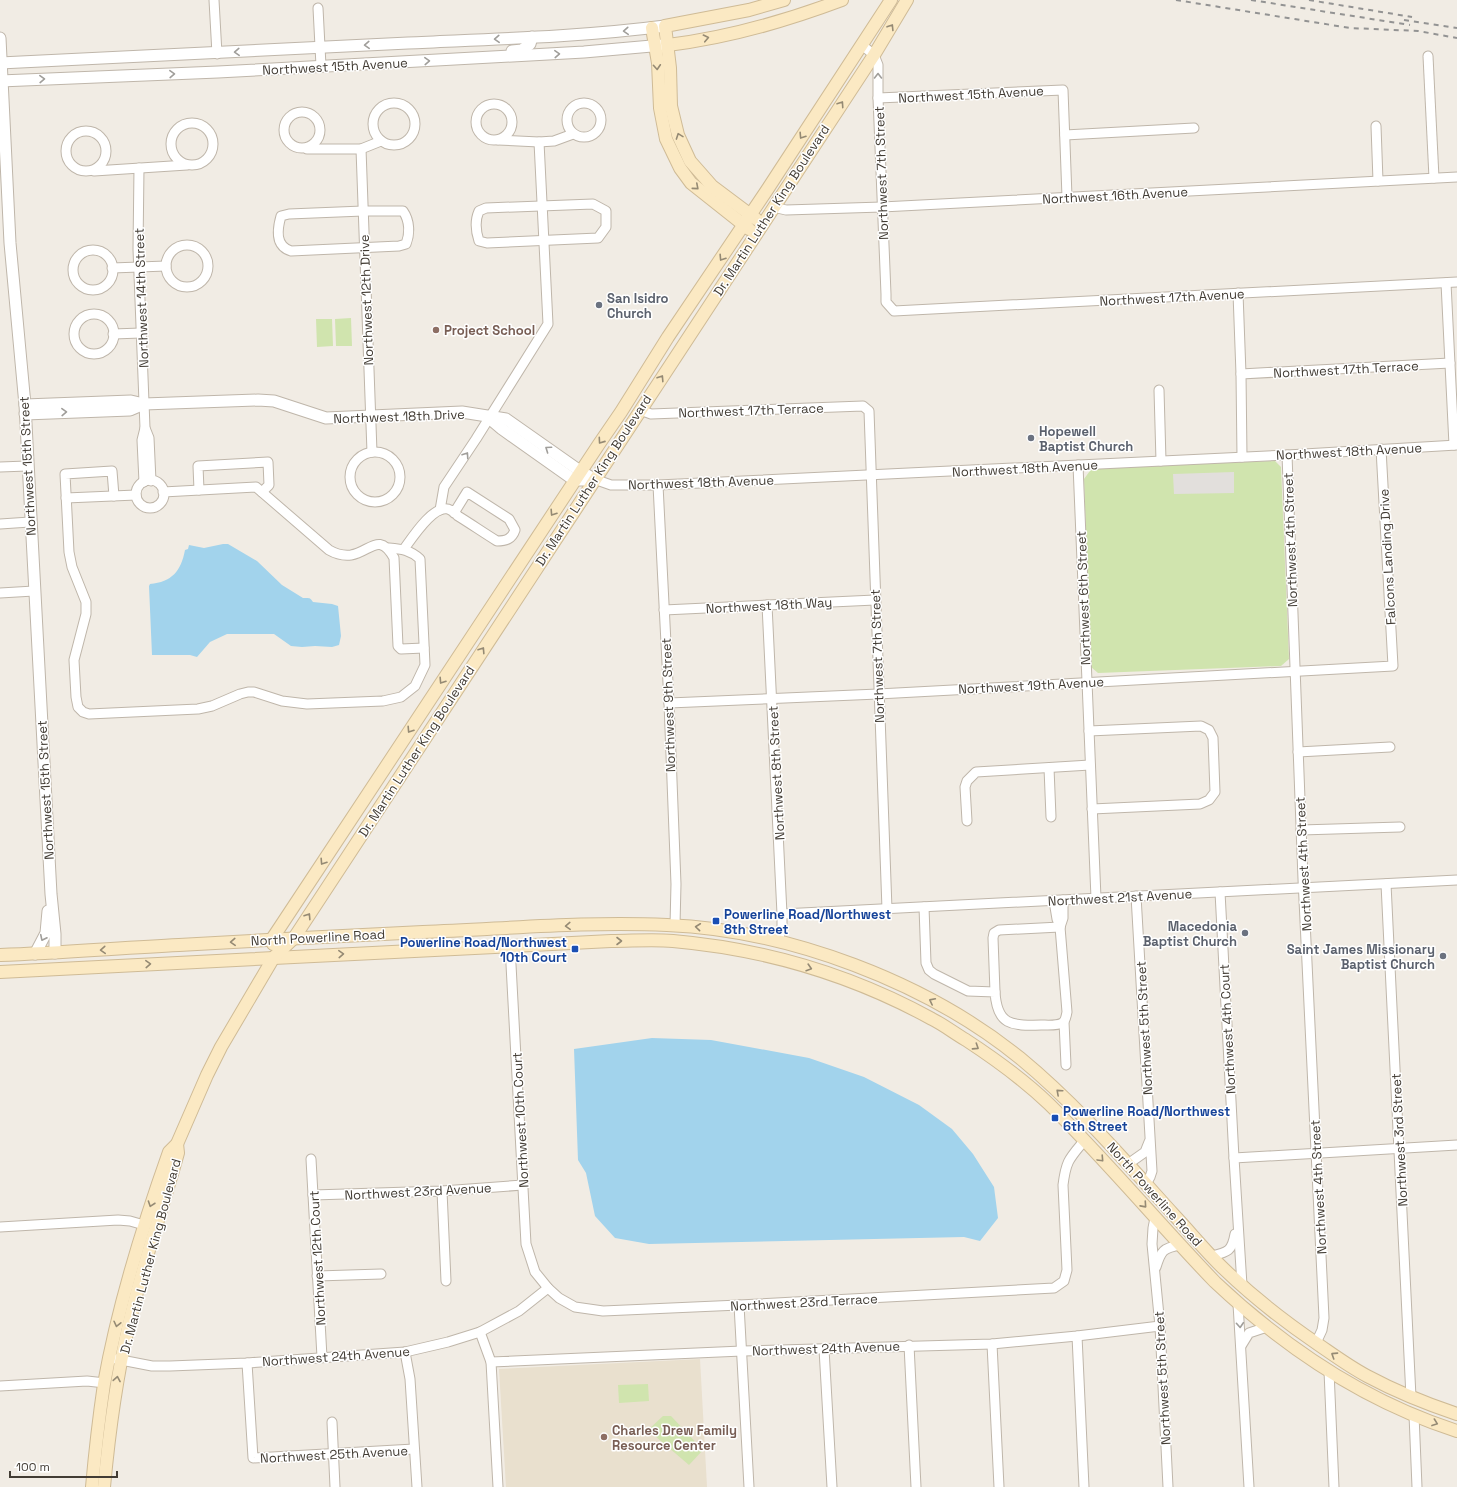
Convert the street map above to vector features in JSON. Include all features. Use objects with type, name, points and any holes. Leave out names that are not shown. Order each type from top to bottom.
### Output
[{"type":"main road","points":[[759,228],[751,214],[712,186],[690,161],[678,135],[671,106],[668,45],[665,26],[749,10],[784,0]]},
{"type":"main road","points":[[668,45],[752,28],[803,14],[842,0]]},
{"type":"main road","name":"Dr. Martin Luther King Boulevard","points":[[272,939],[577,476],[621,412],[668,337],[767,190],[891,0]]},
{"type":"main road","name":"Dr. Martin Luther King Boulevard","points":[[104,1487],[115,1359],[125,1291],[144,1225],[169,1152],[177,1144],[221,1047],[274,957],[294,938],[594,478],[874,54],[907,0]]},
{"type":"main road","points":[[652,28],[658,63],[660,108],[666,139],[680,168],[691,183],[743,225],[759,228]]},
{"type":"main road","points":[[767,190],[768,201],[773,207]]},
{"type":"main road","name":"North Powerline Road","points":[[0,955],[55,953],[272,939],[611,924],[675,925],[722,930],[778,941],[795,946],[851,964],[891,980],[940,1005],[978,1028],[1018,1057],[1061,1093],[1223,1268],[1264,1305],[1297,1331],[1368,1377],[1411,1397],[1457,1414]]},
{"type":"main road","points":[[510,946],[530,933],[548,927]]},
{"type":"main road","points":[[272,939],[274,957]]},
{"type":"main road","name":"North Powerline Road","points":[[0,972],[611,940],[671,941],[719,947],[772,956],[844,978],[886,995],[933,1019],[1010,1071],[1048,1103],[1180,1245],[1238,1304],[1282,1339],[1329,1371],[1374,1396],[1414,1415],[1456,1430]]},
{"type":"main road","points":[[751,953],[769,949],[778,941]]},
{"type":"main road","points":[[772,956],[795,946]]},
{"type":"main road","points":[[60,968],[63,962],[70,957],[84,951]]},
{"type":"main road","points":[[15,971],[43,962],[55,953]]},
{"type":"main road","points":[[933,1019],[950,1019],[958,1016]]},
{"type":"main road","points":[[953,1032],[963,1028],[978,1028]]},
{"type":"main road","name":"Dr. Martin Luther King Boulevard","points":[[92,1487],[98,1425],[105,1383],[115,1359],[143,1270],[178,1152],[177,1144]]},
{"type":"main road","points":[[1117,1177],[1146,1184]]},
{"type":"main road","points":[[1155,1218],[1169,1219],[1184,1225]]},
{"type":"main road","points":[[1282,1339],[1293,1342],[1316,1343]]},
{"type":"main road","points":[[1329,1371],[1353,1375],[1392,1395],[1411,1397]]},
{"type":"main road","points":[[105,1383],[108,1400],[103,1438],[107,1449]]},
{"type":"street","points":[[214,0],[216,54]]},
{"type":"street","points":[[318,8],[321,66]]},
{"type":"street","name":"Northwest 15th Avenue","points":[[1,63],[216,54],[532,37],[632,31],[665,26]]},
{"type":"street","points":[[465,59],[476,53],[522,50],[530,44],[532,37]]},
{"type":"street","name":"Northwest 15th Street","points":[[0,38],[10,243],[25,410],[55,953]]},
{"type":"street","name":"Northwest 15th Avenue","points":[[1,80],[218,72],[584,52],[668,45]]},
{"type":"street","points":[[862,45],[874,54]]},
{"type":"street","name":"Northwest 7th Street","points":[[874,54],[878,65],[886,302],[889,306]]},
{"type":"street","points":[[1428,56],[1434,178]]},
{"type":"street","name":"Northwest 15th Avenue","points":[[878,98],[1063,90],[1065,135]]},
{"type":"street","points":[[392,103],[399,103],[406,106],[413,115],[415,122],[415,130],[411,137],[402,144],[395,146],[387,145],[381,141],[376,137],[372,125],[377,111],[385,105],[392,103]]},
{"type":"street","points":[[303,149],[315,144],[320,132],[320,126],[317,120],[307,112],[294,113],[285,122],[283,128],[286,140],[290,145],[296,148],[303,149],[361,149],[381,141]]},
{"type":"street","points":[[88,171],[94,170],[100,166],[104,160],[106,147],[104,141],[99,136],[93,132],[86,131],[79,132],[73,136],[67,148],[67,156],[70,162],[74,167],[80,170],[88,171],[192,165],[200,163],[206,160],[210,154],[213,147],[213,139],[205,127],[192,123],[185,124],[178,128],[171,140],[174,155],[186,164],[192,165]]},
{"type":"street","points":[[1376,126],[1378,181]]},
{"type":"street","points":[[1067,197],[1065,135],[1194,128]]},
{"type":"street","points":[[491,139],[539,142],[554,141],[573,134]]},
{"type":"street","points":[[440,510],[444,487],[548,324],[539,142]]},
{"type":"street","name":"Northwest 12th Drive","points":[[361,149],[372,452]]},
{"type":"street","name":"Northwest 14th Street","points":[[140,168],[139,267],[145,428],[142,440],[148,481]]},
{"type":"street","name":"Northwest 16th Avenue","points":[[773,207],[786,210],[882,207],[1457,177]]},
{"type":"street","points":[[593,204],[606,211],[606,227],[598,238],[544,241],[487,243],[480,241],[477,234],[477,217],[480,211],[486,208],[593,204]]},
{"type":"street","points":[[363,211],[403,212],[407,217],[409,236],[406,244],[399,246],[364,248],[291,251],[283,248],[280,242],[279,225],[281,216],[289,214],[363,211]]},
{"type":"street","points":[[186,245],[193,246],[199,250],[204,255],[207,262],[205,276],[195,285],[188,287],[174,283],[169,278],[166,266],[169,256],[173,250],[186,245]]},
{"type":"street","points":[[91,250],[105,254],[109,259],[112,268],[110,279],[106,285],[94,290],[82,287],[77,282],[74,276],[73,268],[74,262],[78,256],[91,250]]},
{"type":"street","points":[[112,268],[166,266]]},
{"type":"street","name":"Northwest 17th Avenue","points":[[889,306],[894,311],[900,311],[1457,282]]},
{"type":"street","points":[[1446,283],[1456,445]]},
{"type":"street","points":[[1238,294],[1242,457]]},
{"type":"street","points":[[93,314],[106,318],[111,324],[113,334],[111,344],[107,349],[101,353],[94,354],[82,350],[77,345],[74,332],[76,325],[80,320],[93,314]]},
{"type":"street","points":[[113,334],[141,333]]},
{"type":"street","name":"Northwest 17th Terrace","points":[[1241,374],[1450,363]]},
{"type":"street","points":[[1159,390],[1161,461]]},
{"type":"street","name":"Northwest 18th Drive","points":[[144,404],[258,400],[274,401],[326,418],[462,412],[489,418],[502,429],[577,476],[594,478]]},
{"type":"street","points":[[25,410],[130,410],[144,404]]},
{"type":"street","name":"Northwest 7th Street","points":[[864,406],[868,411],[887,909]]},
{"type":"street","name":"Northwest 17th Terrace","points":[[640,410],[651,414],[864,406]]},
{"type":"street","name":"Northwest 18th Avenue","points":[[594,478],[611,485],[658,485],[1286,455],[1456,445]]},
{"type":"street","name":"Falcons Landing Drive","points":[[1381,449],[1393,666]]},
{"type":"street","points":[[372,452],[388,456],[395,462],[399,478],[397,487],[393,494],[378,502],[369,501],[362,498],[352,487],[350,479],[350,472],[353,464],[364,454],[372,452]]},
{"type":"street","name":"Northwest 4th Street","points":[[1286,455],[1301,830],[1324,1318],[1322,1330],[1316,1343]]},
{"type":"street","points":[[199,490],[198,466],[268,462],[269,485],[262,492]]},
{"type":"street","name":"Northwest 6th Street","points":[[1078,465],[1096,898]]},
{"type":"street","points":[[0,467],[27,466]]},
{"type":"street","points":[[114,496],[112,471],[65,474],[69,552],[72,567],[86,602],[86,614],[74,660],[76,697],[78,707],[83,712],[89,714],[198,709],[212,706],[248,692],[254,692],[282,701],[302,704],[383,701],[401,697],[415,686],[425,665],[420,559],[413,552],[404,549],[389,548],[379,544],[352,555],[335,553],[329,550],[256,487],[163,492]]},
{"type":"street","points":[[148,481],[158,484],[163,492],[160,504],[151,508],[142,506],[136,494],[137,488],[148,481]]},
{"type":"street","name":"Northwest 9th Street","points":[[658,485],[676,884],[675,925]]},
{"type":"street","points":[[404,549],[418,529],[434,513],[440,510],[448,509],[454,513],[497,541],[509,539],[513,536],[515,530],[509,519],[467,492],[454,513]]},
{"type":"street","points":[[66,498],[136,494]]},
{"type":"street","points":[[0,524],[30,522]]},
{"type":"street","points":[[389,548],[394,558],[398,646],[401,648],[424,648]]},
{"type":"street","points":[[0,593],[34,591]]},
{"type":"street","name":"Northwest 18th Way","points":[[664,610],[875,600]]},
{"type":"street","name":"Northwest 8th Street","points":[[767,605],[773,699],[782,914],[782,927],[778,941]]},
{"type":"street","name":"Northwest 19th Avenue","points":[[669,703],[878,694],[1393,666]]},
{"type":"street","points":[[1089,731],[1201,726],[1209,730],[1213,738],[1214,792],[1209,800],[1200,804],[1092,809]]},
{"type":"street","points":[[1298,752],[1390,747]]},
{"type":"street","points":[[967,821],[965,787],[967,780],[976,772],[1090,765]]},
{"type":"street","points":[[1049,768],[1051,817]]},
{"type":"street","points":[[1301,830],[1400,827]]},
{"type":"street","name":"Northwest 21st Avenue","points":[[782,914],[1457,880]]},
{"type":"street","name":"Northwest 3rd Street","points":[[1386,884],[1411,1397]]},
{"type":"street","name":"Northwest 4th Court","points":[[1220,892],[1242,1285]]},
{"type":"street","name":"Northwest 15th Street","points":[[35,954],[46,933],[51,894]]},
{"type":"street","name":"Northwest 5th Street","points":[[1136,896],[1152,1171],[1146,1184]]},
{"type":"street","points":[[1058,900],[1063,918],[1060,927],[1067,1012],[1064,1022],[1066,1066]]},
{"type":"street","points":[[924,907],[926,963],[929,970],[968,992],[996,992]]},
{"type":"street","points":[[1060,927],[999,930],[994,933],[993,938],[996,1004],[998,1012],[1014,1025],[1061,1024],[1064,1022]]},
{"type":"street","name":"Northwest 10th Court","points":[[510,946],[526,1244],[535,1272],[548,1288]]},
{"type":"street","name":"Northwest 5th Street","points":[[1128,1164],[1145,1152],[1150,1137]]},
{"type":"street","name":"Northwest 23rd Terrace","points":[[548,1288],[559,1298],[575,1307],[603,1311],[1054,1288],[1064,1281],[1068,1270],[1063,1185],[1065,1172],[1068,1160],[1084,1141]]},
{"type":"street","points":[[1234,1158],[1317,1152],[1457,1146]]},
{"type":"street","name":"Northwest 12th Court","points":[[311,1159],[322,1357]]},
{"type":"street","name":"Northwest 23rd Avenue","points":[[313,1196],[523,1186]]},
{"type":"street","points":[[442,1190],[446,1281]]},
{"type":"street","name":"Northwest 5th Street","points":[[1155,1218],[1152,1244],[1160,1326],[1168,1487]]},
{"type":"street","points":[[0,1227],[118,1220],[130,1221],[144,1225]]},
{"type":"street","points":[[1212,1256],[1230,1250],[1238,1223]]},
{"type":"street","name":"Northwest 5th Street","points":[[1155,1269],[1160,1254],[1166,1249],[1180,1245]]},
{"type":"street","points":[[317,1276],[381,1274]]},
{"type":"street","name":"Northwest 24th Avenue","points":[[115,1359],[152,1366],[170,1366],[247,1363],[405,1352],[448,1342],[480,1332],[519,1311],[548,1288]]},
{"type":"street","points":[[1238,1304],[1249,1487]]},
{"type":"street","points":[[739,1305],[749,1487]]},
{"type":"street","name":"Northwest 24th Avenue","points":[[491,1362],[742,1350],[992,1344],[1160,1326]]},
{"type":"street","points":[[1241,1346],[1248,1333],[1267,1327]]},
{"type":"street","points":[[480,1332],[491,1362],[498,1487]]},
{"type":"street","points":[[1077,1336],[1084,1487]]},
{"type":"street","points":[[992,1344],[999,1487]]},
{"type":"street","points":[[909,1345],[916,1487]]},
{"type":"street","points":[[824,1349],[832,1487]]},
{"type":"street","points":[[405,1352],[410,1379],[417,1487]]},
{"type":"street","name":"Northwest 25th Avenue","points":[[247,1363],[253,1458],[414,1449]]},
{"type":"street","points":[[1329,1371],[1334,1487]]},
{"type":"street","points":[[0,1386],[87,1381],[105,1383]]},
{"type":"street","points":[[1414,1415],[1417,1487]]},
{"type":"street","points":[[332,1422],[335,1487]]},
{"type":"shaded area","points":[[1234,472],[1234,493],[1174,494],[1173,474]]},
{"type":"shaded area","name":"Charles Drew Family Resource Center","points":[[700,1359],[707,1487],[506,1487],[499,1369]]},
{"type":"green space","points":[[351,318],[352,346],[336,346],[335,319]]},
{"type":"green space","points":[[316,319],[332,319],[333,346],[317,347]]},
{"type":"green space","points":[[1275,461],[1281,467],[1289,659],[1281,666],[1098,673],[1091,667],[1084,479],[1092,468]]},
{"type":"green space","points":[[648,1384],[649,1401],[619,1403],[618,1385]]},
{"type":"green space","points":[[663,1416],[671,1416],[703,1450],[689,1465],[648,1430]]},
{"type":"water","points":[[228,544],[257,561],[282,585],[303,598],[309,598],[313,602],[338,606],[341,636],[339,645],[332,647],[291,646],[274,634],[227,634],[210,642],[197,657],[190,655],[152,655],[150,584],[164,581],[174,574],[181,564],[185,550],[188,549],[189,545],[204,548]]},
{"type":"water","points":[[652,1038],[711,1040],[809,1058],[864,1077],[919,1105],[952,1129],[973,1154],[994,1187],[998,1218],[980,1241],[964,1237],[649,1244],[615,1238],[595,1216],[586,1173],[578,1160],[574,1049]]},
{"type":"railway","points":[[1176,0],[1350,28],[1418,31],[1457,38]]},
{"type":"railway","points":[[1251,0],[1410,25]]},
{"type":"railway","points":[[1309,0],[1412,17]]},
{"type":"railway","points":[[1404,20],[1457,28]]},
{"type":"place","name":"San Isidro Church","points":[[599,305]]},
{"type":"place","name":"Project School","points":[[436,330]]},
{"type":"place","name":"Hopewell Baptist Church","points":[[1031,438]]},
{"type":"place","name":"Powerline Road/Northwest 8th Street","points":[[716,921]]},
{"type":"place","name":"Macedonia Baptist Church","points":[[1245,933]]},
{"type":"place","name":"Powerline Road/Northwest 10th Court","points":[[575,949]]},
{"type":"place","name":"Saint James Missionary Baptist Church","points":[[1443,956]]},
{"type":"place","name":"Powerline Road/Northwest 6th Street","points":[[1055,1118]]},
{"type":"place","name":"Charles Drew Family Resource Center","points":[[604,1437]]}]
